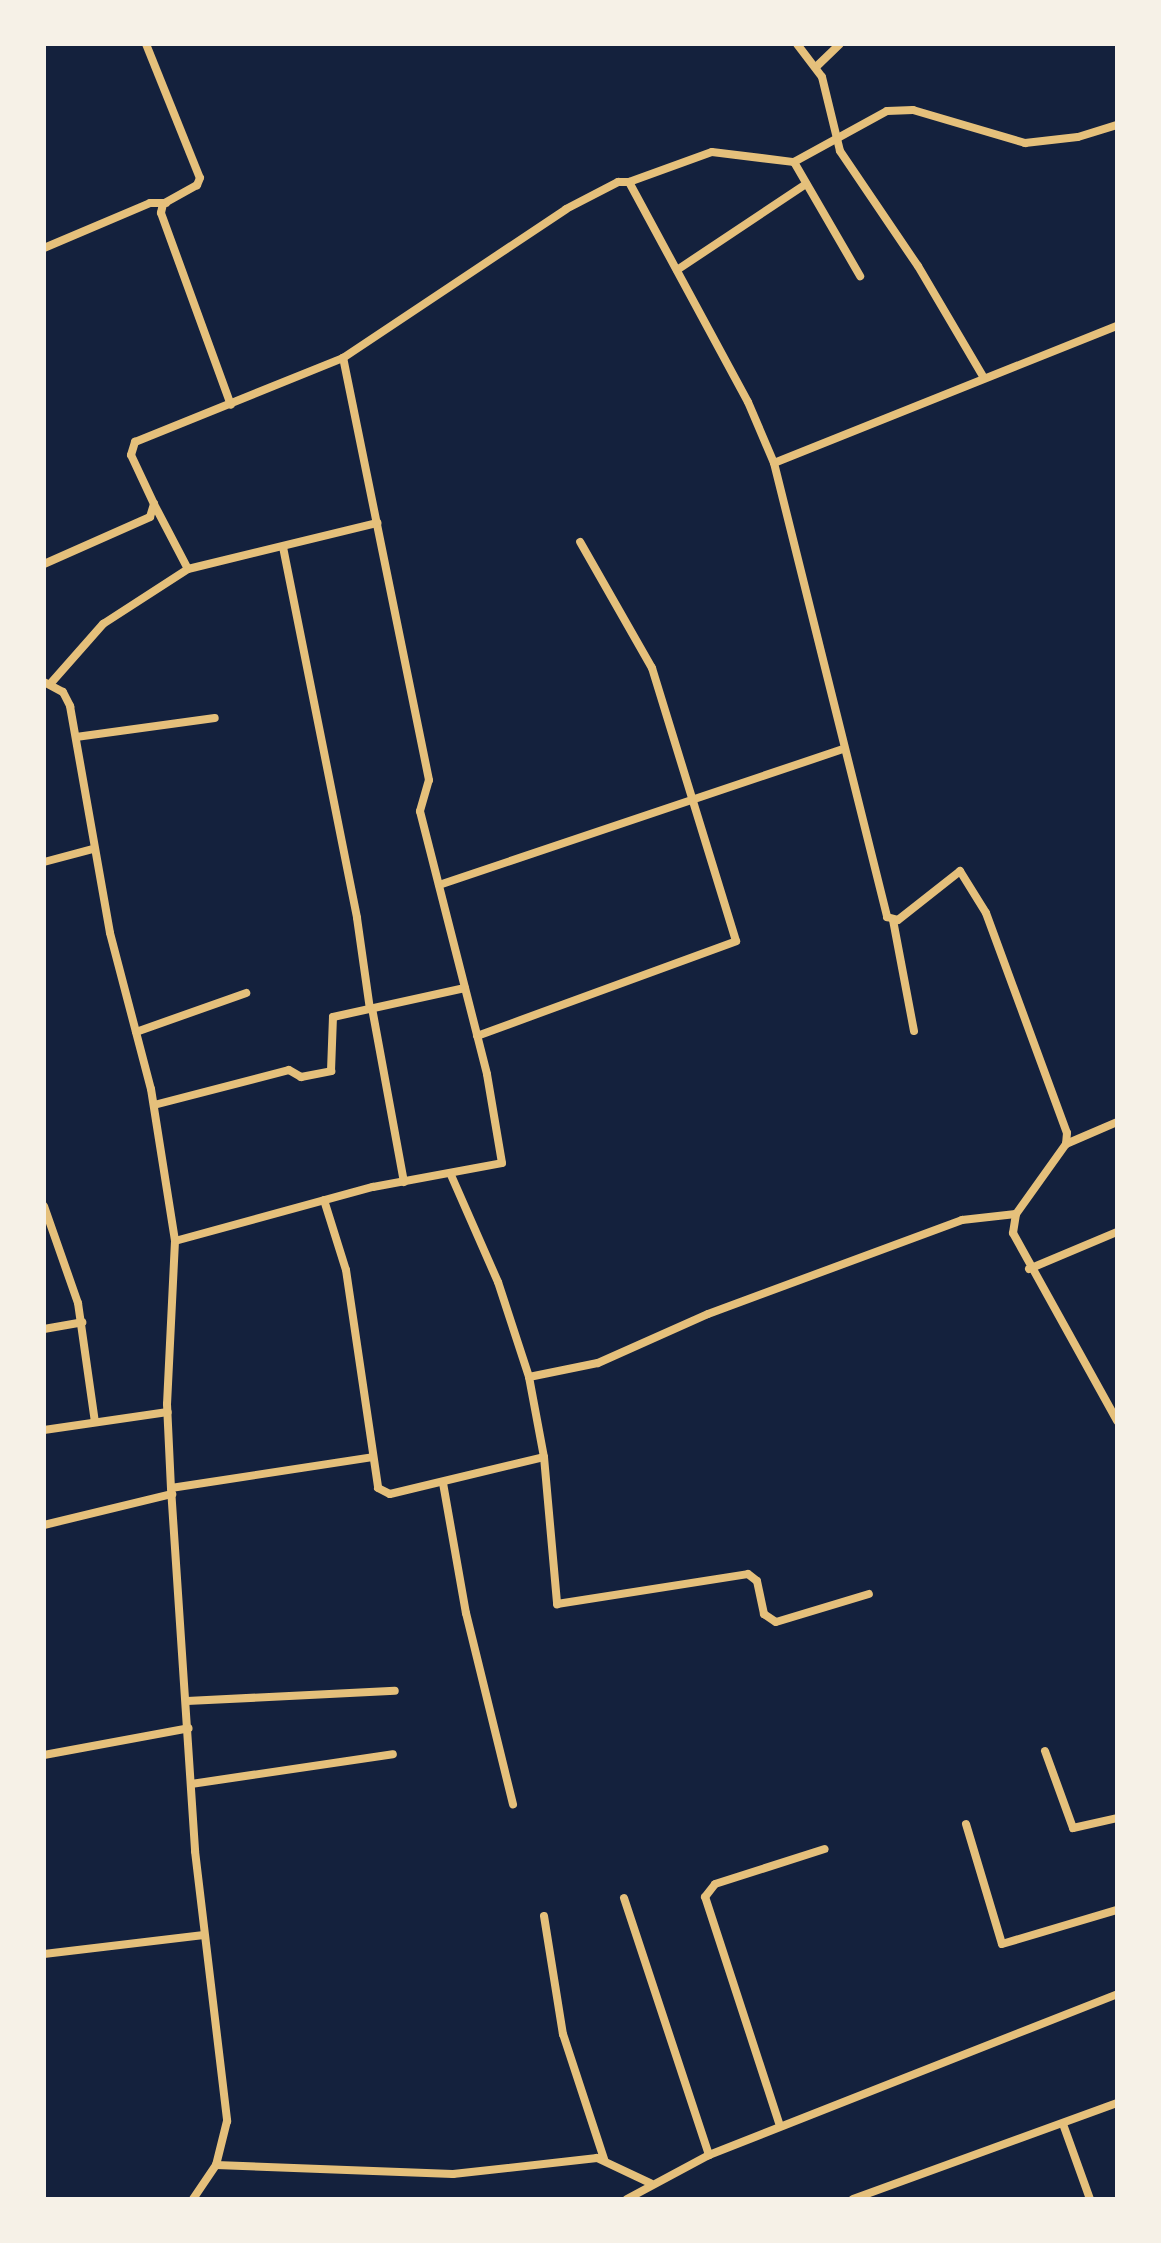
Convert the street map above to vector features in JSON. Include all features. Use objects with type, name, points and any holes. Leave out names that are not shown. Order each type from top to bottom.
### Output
[{"type":"street","points":[[797,44],[816,67],[835,139],[984,378]]},
{"type":"street","points":[[816,67],[840,44]]},
{"type":"street","points":[[44,248],[150,203],[166,203],[197,185],[200,178],[148,45]]},
{"type":"street","points":[[188,569],[131,455],[131,446],[343,358],[566,209],[618,182],[629,182],[712,152],[794,162],[887,111],[905,109],[1025,143],[1078,137],[1117,125]]},
{"type":"street","points":[[794,162],[860,276]]},
{"type":"street","points":[[629,182],[748,402],[774,463],[884,912],[893,920],[914,1031]]},
{"type":"street","points":[[677,270],[806,184]]},
{"type":"street","points":[[166,203],[161,213],[231,405]]},
{"type":"street","points":[[774,463],[1117,326]]},
{"type":"street","points":[[175,1241],[324,1200],[502,1163],[477,1036],[420,811],[429,780],[343,358]]},
{"type":"street","points":[[44,564],[142,524],[154,504]]},
{"type":"street","points":[[193,2199],[216,2165],[227,2121],[204,1935],[171,1491],[168,1412],[175,1241],[154,1105],[93,849],[70,706],[48,682],[103,624],[188,569],[377,523]]},
{"type":"street","points":[[477,1036],[736,941],[689,797],[652,668],[580,542]]},
{"type":"street","points":[[283,547],[404,1182]]},
{"type":"street","points":[[76,737],[215,718]]},
{"type":"street","points":[[439,885],[689,797],[844,749]]},
{"type":"street","points":[[44,862],[93,849]]},
{"type":"street","points":[[893,920],[953,872],[968,876],[1063,1112],[1066,1144]]},
{"type":"street","points":[[154,1105],[289,1070],[301,1077],[331,1071],[331,1018],[465,988]]},
{"type":"street","points":[[136,1032],[246,993]]},
{"type":"street","points":[[1117,1122],[1066,1144],[1016,1214],[1013,1233],[1029,1269],[1117,1421]]},
{"type":"street","points":[[451,1175],[498,1282],[529,1377],[544,1457],[556,1602],[562,1608],[748,1574],[755,1578],[764,1614],[772,1621],[869,1594]]},
{"type":"street","points":[[324,1200],[346,1270],[376,1484],[385,1493],[443,1483],[544,1457]]},
{"type":"street","points":[[44,1206],[82,1322],[95,1422]]},
{"type":"street","points":[[529,1377],[598,1363],[722,1309],[962,1220],[1016,1214]]},
{"type":"street","points":[[1029,1269],[1117,1232]]},
{"type":"street","points":[[44,1329],[82,1322]]},
{"type":"street","points":[[44,1430],[168,1412]]},
{"type":"street","points":[[44,1525],[171,1491],[373,1457]]},
{"type":"street","points":[[443,1483],[463,1598],[513,1804]]},
{"type":"street","points":[[187,1701],[395,1691]]},
{"type":"street","points":[[44,1755],[189,1728]]},
{"type":"street","points":[[1045,1751],[1073,1828],[1117,1818]]},
{"type":"street","points":[[191,1784],[393,1754]]},
{"type":"street","points":[[966,1824],[1002,1944],[1117,1910]]},
{"type":"street","points":[[780,2126],[705,1897],[715,1884],[825,1849]]},
{"type":"street","points":[[624,1898],[709,2155]]},
{"type":"street","points":[[544,1916],[563,2034],[604,2159]]},
{"type":"street","points":[[44,1954],[204,1935]]},
{"type":"street","points":[[627,2199],[650,2183],[709,2155],[1117,1994]]},
{"type":"street","points":[[853,2199],[1117,2103]]},
{"type":"street","points":[[1063,2124],[1090,2199]]},
{"type":"street","points":[[216,2165],[453,2174],[604,2159],[650,2183]]}]
